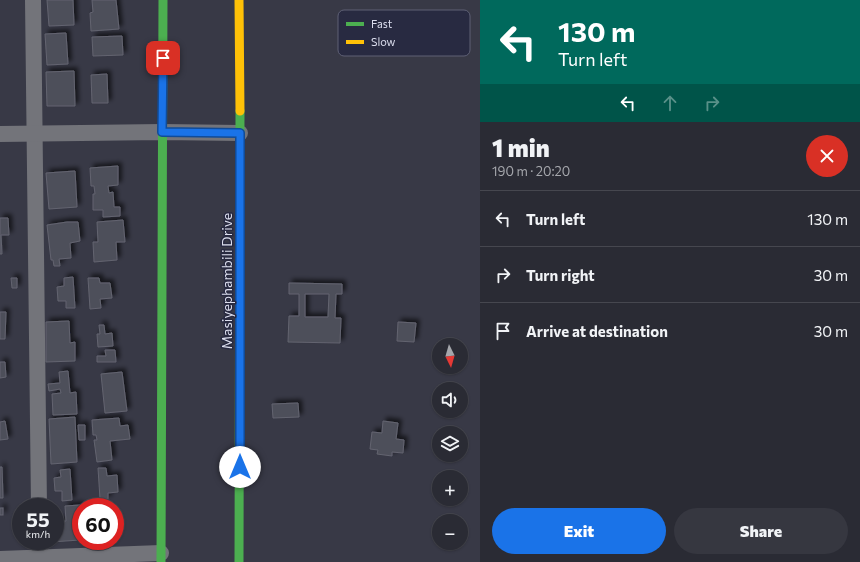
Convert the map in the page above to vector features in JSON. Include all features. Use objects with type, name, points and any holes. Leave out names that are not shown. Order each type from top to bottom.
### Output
[{"type":"main road","points":[[161,558],[163,0]]},
{"type":"main road","name":"Masiyephambili Drive","points":[[239,0],[239,562]]},
{"type":"street","points":[[33,0],[39,498]]},
{"type":"street","points":[[0,134],[162,132],[240,133]]},
{"type":"street","points":[[39,550],[39,557]]},
{"type":"street","points":[[0,559],[39,557],[161,558]]},
{"type":"building","points":[[47,0],[73,0],[74,25],[49,26]]},
{"type":"building","points":[[92,0],[116,0],[119,29],[91,31],[90,13],[93,12]]},
{"type":"building","points":[[66,33],[68,64],[47,65],[45,34]]},
{"type":"building","points":[[122,36],[123,55],[93,56],[92,37]]},
{"type":"building","points":[[74,71],[75,106],[47,106],[46,72]]},
{"type":"building","points":[[107,74],[108,103],[92,103],[91,75]]},
{"type":"building","points":[[118,166],[118,185],[108,186],[109,193],[113,192],[114,207],[120,207],[120,216],[103,217],[103,210],[93,210],[93,194],[95,194],[94,186],[91,186],[90,168]]},
{"type":"building","points":[[75,171],[77,207],[49,209],[46,173]]},
{"type":"building","points":[[0,218],[8,218],[9,235],[1,235],[2,254],[0,254]]},
{"type":"building","points":[[123,220],[125,242],[116,242],[117,260],[94,262],[93,242],[98,242],[97,222]]},
{"type":"building","points":[[78,222],[80,241],[70,243],[71,258],[59,259],[60,266],[54,266],[53,260],[51,260],[47,225]]},
{"type":"building","points":[[73,277],[75,308],[66,308],[66,301],[58,301],[57,287],[64,286],[64,278]]},
{"type":"building","points":[[11,278],[17,278],[17,288],[12,288]]},
{"type":"building","points":[[88,278],[99,278],[100,283],[110,283],[112,298],[100,299],[101,308],[90,309]]},
{"type":"building","points":[[289,283],[342,284],[342,294],[336,294],[335,318],[341,318],[340,343],[288,342],[289,316],[299,316],[299,294],[289,294]],"holes":[[[305,294],[329,294],[328,317],[305,317]]]},
{"type":"building","points":[[0,312],[6,312],[5,339],[0,339]]},
{"type":"building","points":[[69,321],[70,343],[75,342],[75,361],[46,362],[46,322]]},
{"type":"building","points":[[398,322],[416,323],[414,342],[397,341]]},
{"type":"building","points":[[99,325],[104,325],[105,334],[112,333],[113,346],[98,347],[97,334],[100,334]]},
{"type":"building","points":[[105,350],[115,350],[116,362],[97,362],[97,356],[106,356]]},
{"type":"building","points":[[0,362],[5,362],[6,377],[0,378]]},
{"type":"building","points":[[68,371],[70,393],[76,392],[77,414],[53,415],[52,394],[61,393],[60,389],[49,391],[48,384],[60,383],[59,372]]},
{"type":"building","points":[[122,372],[127,411],[105,413],[101,374]]},
{"type":"building","points":[[298,403],[299,417],[273,418],[272,404]]},
{"type":"building","points":[[75,417],[77,462],[51,464],[49,419]]},
{"type":"building","points":[[119,418],[120,426],[128,425],[130,439],[110,441],[112,460],[97,462],[94,440],[97,440],[96,435],[93,435],[92,420]]},
{"type":"building","points":[[5,421],[8,439],[0,440],[0,422]]},
{"type":"building","points":[[383,421],[398,423],[396,439],[404,440],[403,453],[392,452],[392,456],[377,454],[378,450],[370,449],[372,432],[382,433]]},
{"type":"building","points":[[78,425],[85,425],[85,440],[79,440]]},
{"type":"building","points":[[0,467],[2,467],[3,498],[0,498]]},
{"type":"building","points":[[98,468],[106,468],[107,476],[117,475],[118,492],[108,493],[108,498],[100,498]]},
{"type":"building","points":[[70,469],[72,500],[64,501],[64,498],[62,498],[62,491],[55,491],[54,478],[61,477],[60,470]]},
{"type":"building","points":[[65,506],[72,506],[72,541],[64,541],[64,521],[66,521]]},
{"type":"building","points":[[0,508],[3,508],[3,515],[0,515]]},
{"type":"traffic: fast","points":[[161,562],[163,0]]},
{"type":"traffic: fast","points":[[239,562],[240,111]]},
{"type":"traffic: slow","points":[[239,0],[240,111]]},
{"type":"route","points":[[163,58],[162,132],[240,133],[240,467]]}]
